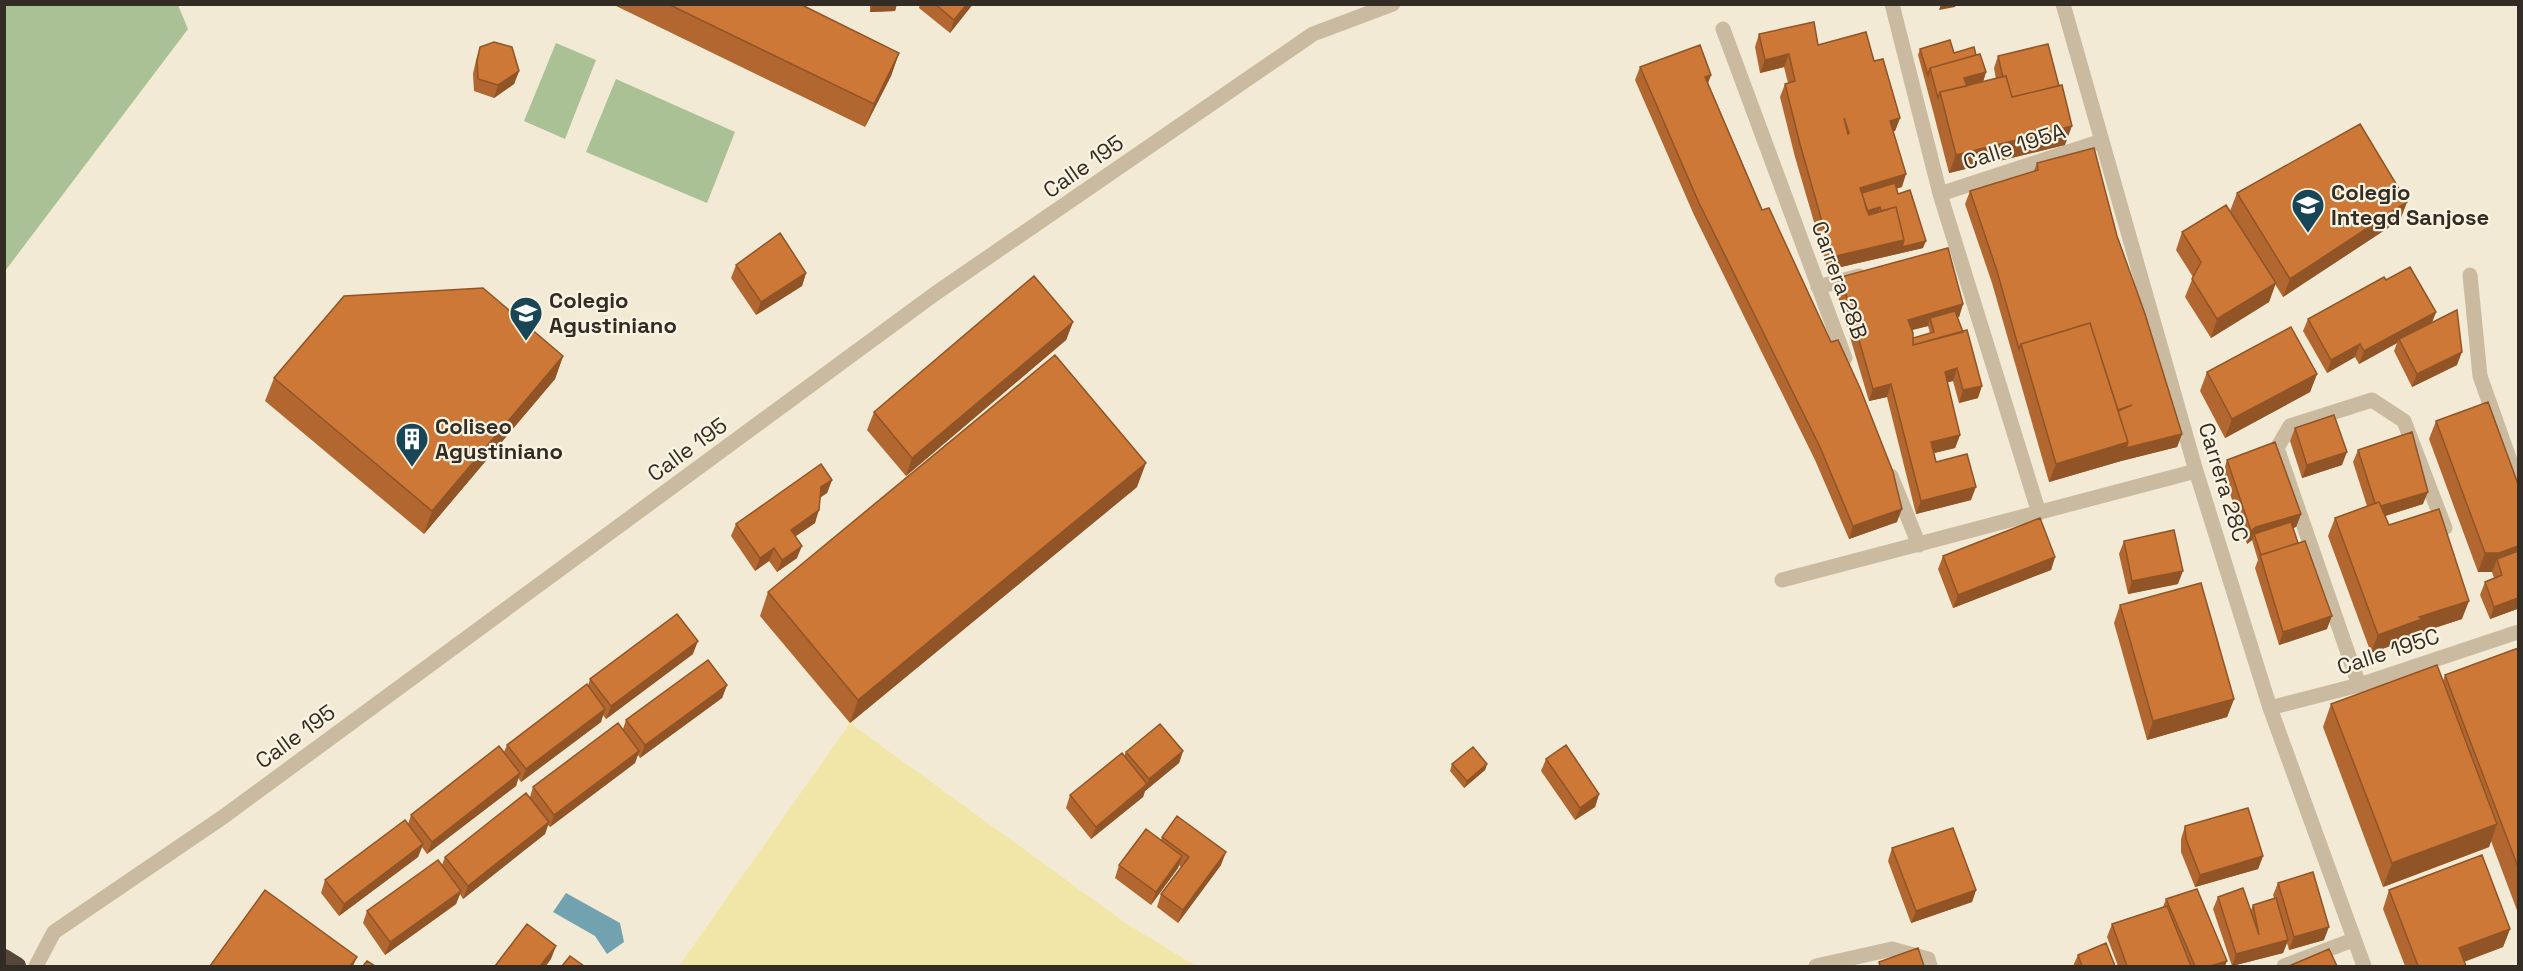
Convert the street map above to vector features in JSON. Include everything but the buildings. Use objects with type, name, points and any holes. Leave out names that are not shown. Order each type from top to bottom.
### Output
[{"type":"highway","points":[[4,958],[17,966]]},
{"type":"street","name":"Calle 195","points":[[36,966],[54,932],[233,810],[936,293],[1313,34],[1393,4]]},
{"type":"street","points":[[1892,4],[1952,250],[2039,513]]},
{"type":"street","name":"Carrera 28C","points":[[2063,4],[2196,471],[2270,708],[2364,966]]},
{"type":"street","name":"Carrera 28B","points":[[1723,29],[1850,370]]},
{"type":"street","name":"Calle 195A","points":[[1940,194],[2102,141]]},
{"type":"street","points":[[1818,287],[1872,272]]},
{"type":"street","points":[[2470,275],[2480,376],[2518,483]]},
{"type":"street","points":[[2359,685],[2277,448],[2290,426],[2372,400],[2404,422],[2433,494],[2448,539]]},
{"type":"street","points":[[1886,464],[1919,545]]},
{"type":"street","points":[[1782,580],[2196,471]]},
{"type":"street","name":"Calle 195C","points":[[2270,708],[2359,685],[2518,632]]},
{"type":"street","points":[[2284,966],[2354,940]]},
{"type":"street","points":[[1816,966],[1892,949],[1928,959],[1930,966]]},
{"type":"green space","points":[[5,4],[178,5],[188,29],[5,271]]},
{"type":"green space","points":[[556,43],[596,60],[565,139],[524,121]]},
{"type":"green space","points":[[616,79],[735,132],[707,203],[586,152]]},
{"type":"sand","points":[[850,723],[1127,924],[1196,966],[679,966]]},
{"type":"water","points":[[566,893],[620,923],[624,942],[607,954],[595,936],[553,912]]},
{"type":"place","name":"Colegio Integd Sanjose","points":[[2308,234]]},
{"type":"place","name":"Colegio Agustiniano","points":[[526,342]]},
{"type":"place","name":"Coliseo Agustiniano","points":[[412,468]]}]
